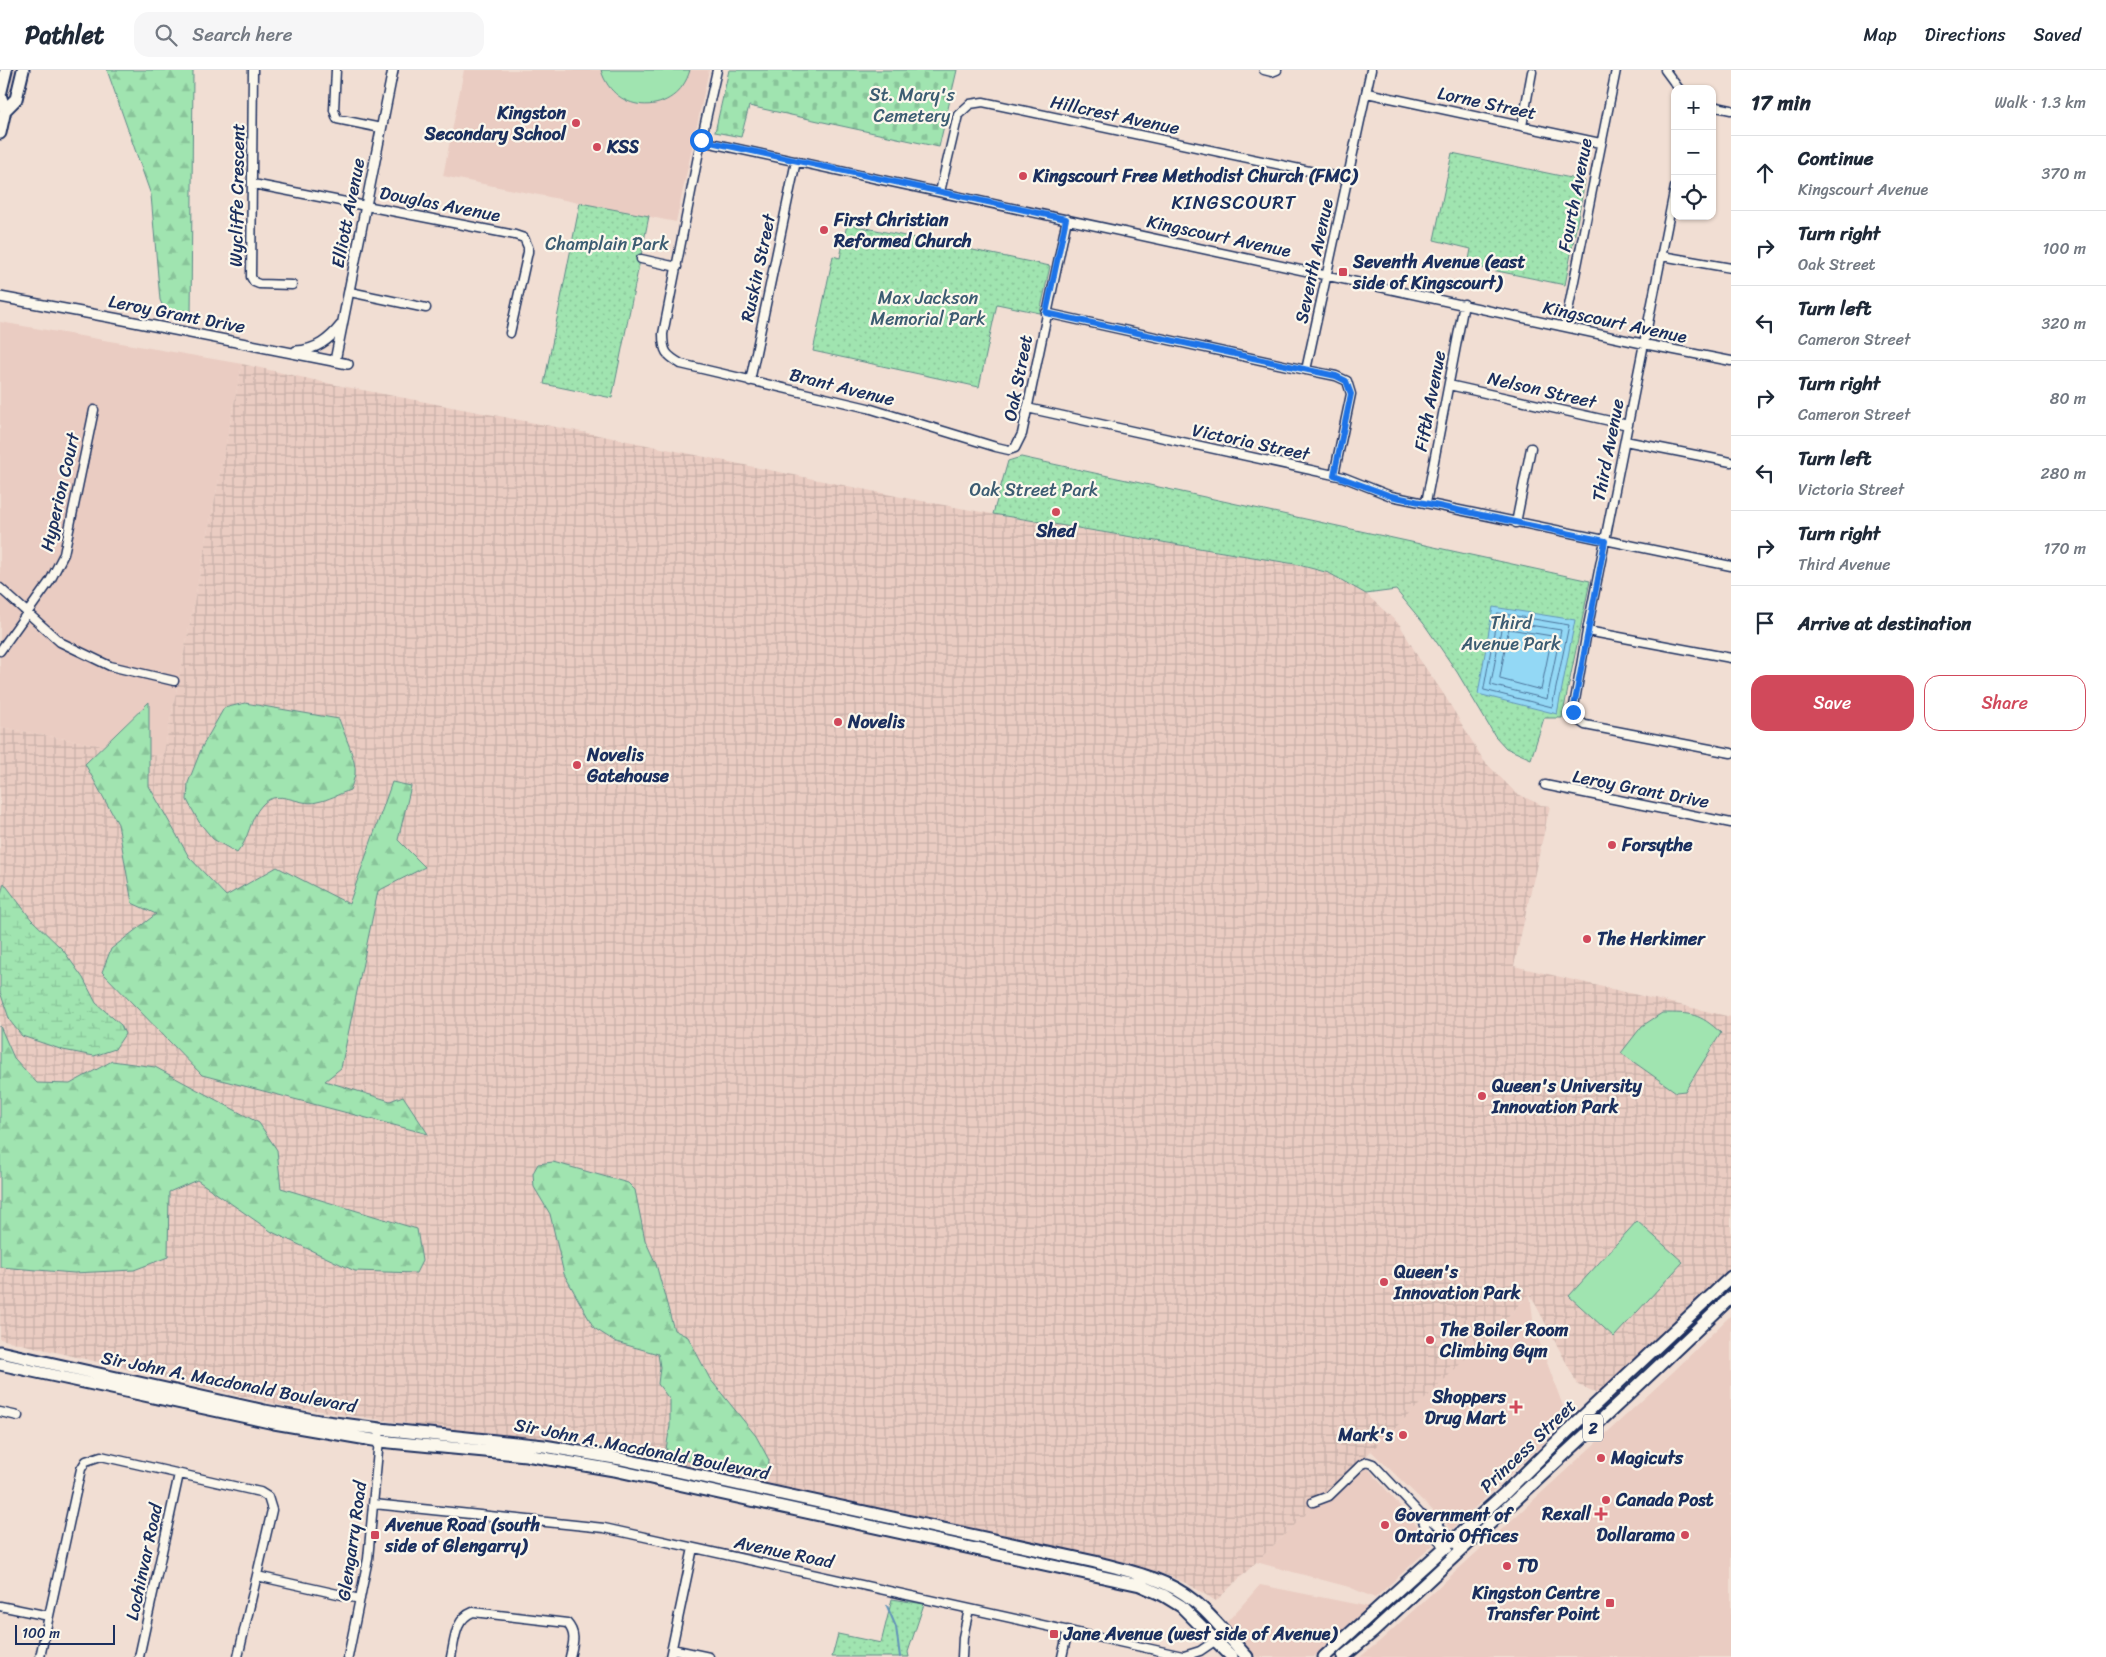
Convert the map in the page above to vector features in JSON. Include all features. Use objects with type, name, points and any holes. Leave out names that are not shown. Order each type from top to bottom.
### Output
[{"type":"main road","points":[[0,133],[5,110],[0,95],[6,70]]},
{"type":"main road","points":[[5,110],[16,99],[23,70]]},
{"type":"main road","points":[[1710,1297],[1731,1271]]},
{"type":"main road","name":"Princess Street","points":[[1324,1657],[1449,1544],[1731,1277]]},
{"type":"main road","name":"Princess Street","points":[[1343,1657],[1560,1457],[1616,1408],[1731,1297]]},
{"type":"main road","name":"Sir John A. Macdonald Boulevard","points":[[0,1352],[265,1411],[380,1429],[502,1441],[583,1452],[1095,1562],[1146,1576],[1170,1586],[1195,1601],[1232,1657]]},
{"type":"main road","name":"Sir John A. Macdonald Boulevard","points":[[0,1364],[274,1423],[379,1441],[526,1455],[614,1470],[1140,1585],[1163,1595],[1181,1606],[1247,1657]]},
{"type":"street","name":"Wycliffe Crescent","points":[[253,70],[251,277],[254,282],[259,284],[292,285]]},
{"type":"street","points":[[336,70],[334,110],[337,119],[381,128]]},
{"type":"street","name":"Elliott Avenue","points":[[334,361],[350,292],[393,70]]},
{"type":"street","points":[[641,259],[677,266],[701,140],[717,70]]},
{"type":"street","points":[[1264,70],[1272,72],[1277,70]]},
{"type":"street","name":"Seventh Avenue","points":[[1306,370],[1371,70]]},
{"type":"street","name":"Fourth Avenue","points":[[1565,326],[1616,70]]},
{"type":"street","points":[[1665,70],[1676,85]]},
{"type":"street","points":[[1522,126],[1532,72]]},
{"type":"street","name":"Lorne Street","points":[[1367,93],[1600,143]]},
{"type":"street","name":"Hillcrest Avenue","points":[[940,192],[958,115],[970,104],[983,102],[1347,179]]},
{"type":"street","points":[[1716,107],[1731,110]]},
{"type":"street","name":"Kingscourt Avenue","points":[[701,140],[1644,344],[1731,361]]},
{"type":"street","name":"Ruskin Street","points":[[750,380],[796,162]]},
{"type":"street","name":"Douglas Avenue","points":[[253,184],[524,238],[528,252],[510,333]]},
{"type":"street","name":"Third Avenue","points":[[1671,208],[1573,706],[1575,718],[1585,725],[1731,753]]},
{"type":"street","name":"Oak Street","points":[[1009,450],[1015,448],[1020,440],[1066,219]]},
{"type":"street","points":[[1662,256],[1731,268]]},
{"type":"street","name":"Brant Avenue","points":[[677,266],[663,334],[663,347],[668,356],[681,364],[868,408],[1009,450]]},
{"type":"street","points":[[350,292],[426,308]]},
{"type":"street","name":"Leroy Grant Drive","points":[[0,297],[348,364]]},
{"type":"street","name":"Fifth Avenue","points":[[1426,503],[1464,304]]},
{"type":"street","points":[[1046,313],[1336,376],[1346,381],[1351,394],[1334,475]]},
{"type":"street","points":[[284,351],[315,347],[335,333],[343,322]]},
{"type":"street","name":"Nelson Street","points":[[1449,384],[1628,425]]},
{"type":"street","name":"Victoria Street","points":[[1027,408],[1334,475],[1391,496],[1731,566]]},
{"type":"street","name":"Hyperion Court","points":[[0,652],[50,581],[64,554],[94,410]]},
{"type":"street","points":[[1625,441],[1731,462]]},
{"type":"street","points":[[1516,523],[1531,448]]},
{"type":"street","points":[[0,588],[60,642],[110,666],[174,681]]},
{"type":"street","points":[[1587,631],[1731,658]]},
{"type":"street","name":"Leroy Grant Drive","points":[[1545,785],[1731,823]]},
{"type":"street","points":[[0,1412],[18,1416]]},
{"type":"street","name":"Glengarry Road","points":[[348,1657],[368,1559],[380,1429]]},
{"type":"street","points":[[40,1657],[82,1469],[86,1462],[100,1456],[260,1492],[268,1497],[272,1510],[238,1657]]},
{"type":"street","points":[[1313,1502],[1329,1496],[1361,1465],[1367,1462],[1373,1464],[1420,1514],[1438,1525],[1449,1544],[1458,1553]]},
{"type":"street","name":"Lochinvar Road","points":[[139,1657],[179,1474]]},
{"type":"street","name":"Avenue Road","points":[[374,1504],[604,1528],[1185,1657],[1200,1651],[1220,1637]]},
{"type":"street","points":[[693,1548],[671,1653],[709,1657]]},
{"type":"street","points":[[257,1576],[360,1599]]},
{"type":"street","points":[[0,1606],[49,1616]]},
{"type":"street","points":[[962,1657],[969,1609]]},
{"type":"street","points":[[451,1657],[458,1624],[464,1615],[473,1612],[567,1624],[572,1630],[574,1638],[570,1657]]},
{"type":"street","points":[[1062,1657],[1068,1630]]},
{"type":"shaded area","name":"Kingston Secondary School","points":[[464,70],[709,70],[676,222],[443,176]]},
{"type":"shaded area","points":[[0,322],[242,364],[163,757],[0,727]]},
{"type":"shaded area","points":[[242,364],[336,385],[598,435],[906,498],[1003,516],[1295,564],[1329,573],[1366,594],[1400,625],[1418,657],[1443,693],[1484,761],[1516,793],[1541,805],[1550,806],[1514,966],[1731,1017],[1731,1270],[1605,1396],[1578,1385],[1530,1294],[1428,1396],[1216,1601],[1188,1584],[1166,1575],[839,1502],[604,1445],[556,1439],[476,1434],[280,1405],[0,1339],[0,727],[163,757]]},
{"type":"shaded area","points":[[1530,1294],[1534,1327],[1568,1420],[1452,1529],[1371,1451]]},
{"type":"shaded area","points":[[1731,1315],[1731,1657],[1360,1657],[1380,1641],[1673,1372]]},
{"type":"shaded area","points":[[1361,1460],[1433,1545],[1375,1598],[1349,1587],[1256,1562]]},
{"type":"shaded area","points":[[1260,1585],[1370,1607],[1314,1657],[1256,1657],[1227,1622]]},
{"type":"green space","points":[[107,70],[193,70],[191,317],[165,311],[160,300],[151,195]]},
{"type":"green space","points":[[601,70],[690,70],[683,85],[672,96],[660,103],[646,105],[631,103],[619,96],[608,85]]},
{"type":"green space","name":"St. Mary's Cemetery","points":[[729,70],[957,70],[939,147],[749,106],[741,137],[715,132]]},
{"type":"green space","points":[[1452,153],[1585,181],[1565,285],[1468,265],[1471,249],[1434,240]]},
{"type":"green space","name":"Champlain Park","points":[[580,203],[649,216],[612,398],[544,384]]},
{"type":"green space","name":"Max Jackson Memorial Park","points":[[847,224],[1050,266],[1040,313],[997,304],[979,387],[813,351],[833,256],[840,258]]},
{"type":"green space","points":[[1021,457],[1590,581],[1562,718],[1544,718],[1531,759],[1506,748],[1495,736],[1457,672],[1424,624],[1396,590],[1366,594],[1329,573],[1295,564],[993,514],[1008,461]]},
{"type":"green space","points":[[149,702],[149,786],[189,857],[226,896],[277,867],[349,904],[392,782],[411,786],[398,840],[425,867],[378,891],[341,1068],[325,1081],[390,1101],[403,1096],[428,1134],[202,1075],[102,972],[111,949],[156,914],[132,903],[118,824],[85,764]]},
{"type":"green space","points":[[245,703],[339,719],[352,755],[355,774],[350,790],[325,800],[310,803],[282,797],[268,800],[258,810],[245,841],[237,853],[213,839],[199,822],[187,800],[188,783],[202,747],[224,708]]},
{"type":"green space","points":[[4,883],[31,919],[63,950],[83,978],[96,1003],[121,1025],[125,1034],[115,1049],[94,1056],[63,1050],[22,1036],[10,1021],[0,992],[0,897]]},
{"type":"green space","points":[[1662,1013],[1694,1015],[1707,1021],[1721,1033],[1685,1091],[1676,1092],[1621,1053],[1642,1026]]},
{"type":"green space","points":[[0,1026],[14,1058],[37,1083],[70,1084],[112,1061],[155,1067],[259,1123],[277,1150],[281,1188],[417,1229],[422,1261],[416,1273],[355,1271],[272,1232],[197,1180],[169,1192],[168,1257],[134,1270],[74,1273],[0,1267]]},
{"type":"green space","points":[[553,1162],[628,1183],[635,1190],[645,1240],[656,1264],[674,1330],[688,1337],[710,1379],[756,1436],[769,1460],[768,1473],[759,1479],[665,1455],[670,1426],[670,1400],[658,1384],[660,1367],[658,1354],[616,1342],[594,1328],[564,1274],[550,1214],[534,1187],[533,1173],[538,1164]]},
{"type":"green space","points":[[1637,1221],[1683,1262],[1614,1337],[1569,1296]]},
{"type":"green space","points":[[892,1599],[924,1604],[908,1652],[909,1657],[832,1657],[838,1634],[881,1643]]},
{"type":"water","points":[[1493,607],[1575,620],[1557,714],[1478,694]]},
{"type":"waterway","points":[[887,1606],[896,1627],[900,1657]]},
{"type":"place","name":"Kingston Secondary School","points":[[576,123]]},
{"type":"place","name":"KSS","points":[[597,147]]},
{"type":"place","name":"Kingscourt Free Methodist Church (FMC)","points":[[1023,176]]},
{"type":"place","name":"First Christian Reformed Church","points":[[824,230]]},
{"type":"place","name":"Seventh Avenue (east side of Kingscourt)","points":[[1343,272]]},
{"type":"place","name":"Shed","points":[[1056,512]]},
{"type":"place","name":"Novelis","points":[[838,722]]},
{"type":"place","name":"Novelis Gatehouse","points":[[577,765]]},
{"type":"place","name":"Forsythe","points":[[1612,845]]},
{"type":"place","name":"The Herkimer","points":[[1587,939]]},
{"type":"place","name":"Queen's University Innovation Park","points":[[1482,1096]]},
{"type":"place","name":"Queen's Innovation Park","points":[[1384,1282]]},
{"type":"place","name":"The Boiler Room Climbing Gym","points":[[1430,1340]]},
{"type":"place","name":"Shoppers Drug Mart","points":[[1516,1407]]},
{"type":"place","name":"Mark's","points":[[1403,1435]]},
{"type":"place","name":"Magicuts","points":[[1601,1458]]},
{"type":"place","name":"Canada Post","points":[[1606,1500]]},
{"type":"place","name":"Rexall","points":[[1601,1514]]},
{"type":"place","name":"Government of Ontario Offices","points":[[1385,1525]]},
{"type":"place","name":"Avenue Road (south side of Glengarry)","points":[[375,1535]]},
{"type":"place","name":"Dollarama","points":[[1685,1535]]},
{"type":"place","name":"TD","points":[[1507,1566]]},
{"type":"place","name":"Kingston Centre Transfer Point","points":[[1610,1603]]},
{"type":"place","name":"Jane Avenue (west side of Avenue)","points":[[1054,1634]]},
{"type":"district","name":"KINGSCOURT","points":[[1234,202]]},
{"type":"route","points":[[701,140],[1066,219],[1046,313],[1336,376],[1346,381],[1351,394],[1334,475],[1391,496],[1605,541],[1573,712]]},
{"type":"park label","name":"Oak Street Park","points":[[1034,490]]},
{"type":"park label","name":"Third Avenue Park","points":[[1511,633]]}]
